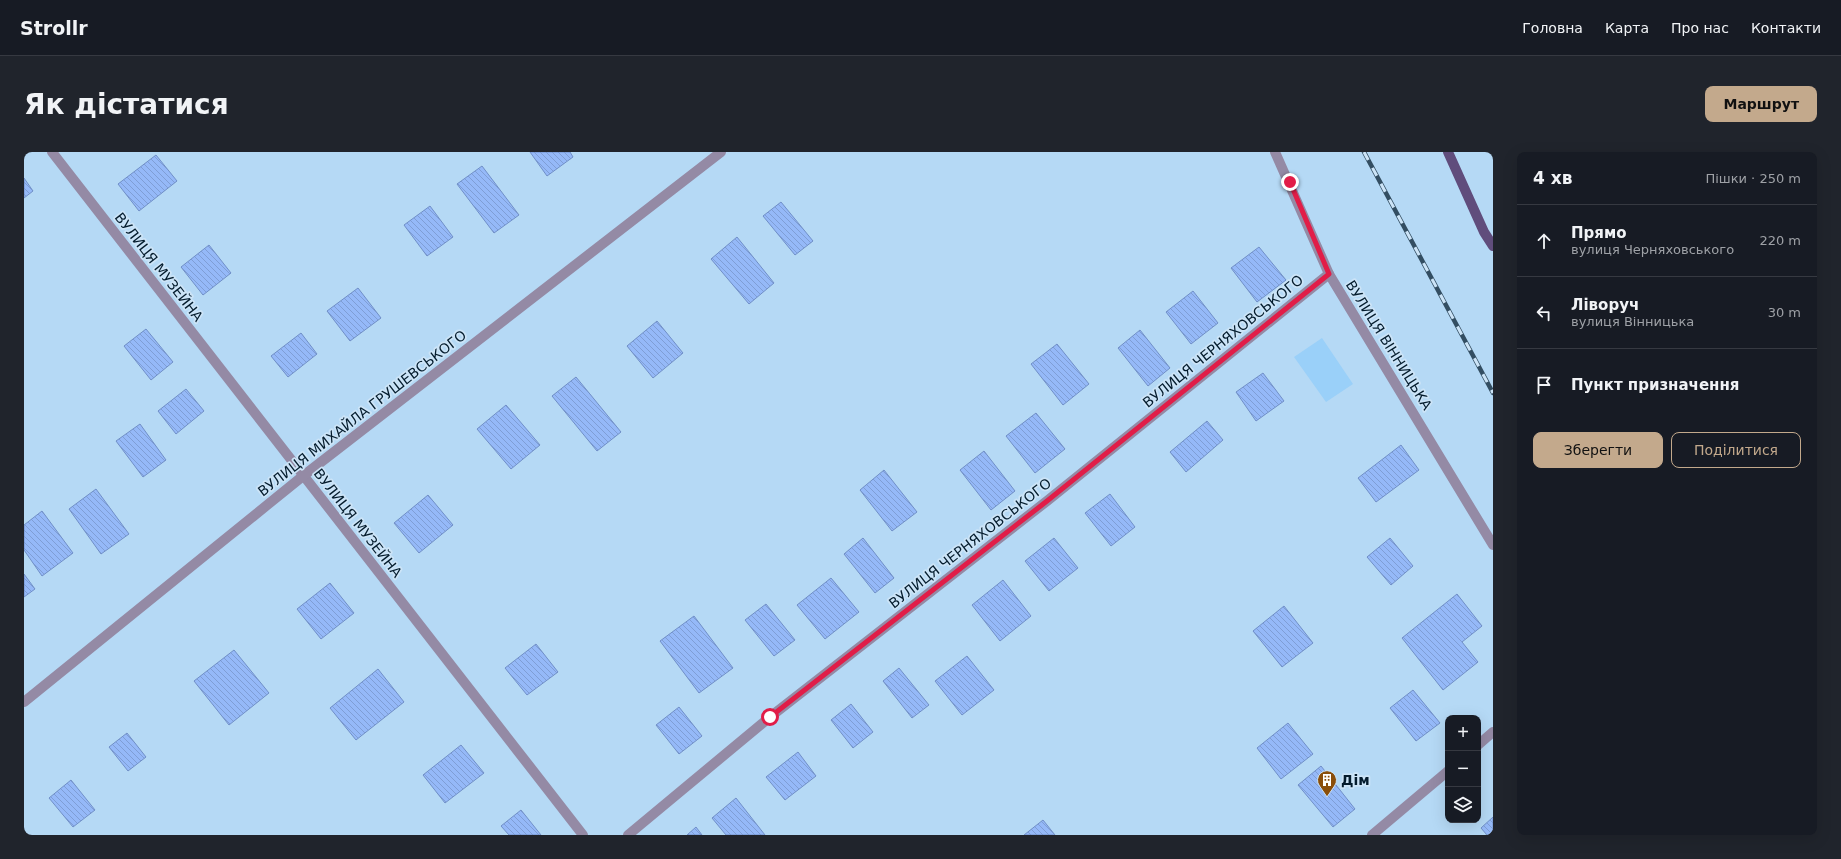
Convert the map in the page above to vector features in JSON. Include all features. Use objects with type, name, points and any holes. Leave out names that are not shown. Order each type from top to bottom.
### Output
[{"type":"main road","points":[[1448,152],[1484,232],[1493,246]]},
{"type":"street","name":"ВУЛИЦЯ МУЗЕЙНА","points":[[52,152],[583,835]]},
{"type":"street","name":"ВУЛИЦЯ МИХАЙЛА ГРУШЕВСЬКОГО","points":[[24,702],[303,476],[721,152]]},
{"type":"street","name":"ВУЛИЦЯ ВІННИЦЬКА","points":[[1275,152],[1329,274],[1493,545]]},
{"type":"street","name":"ВУЛИЦЯ ЧЕРНЯХОВСЬКОГО","points":[[628,835],[770,717],[1047,501],[1329,274]]},
{"type":"street","points":[[1481,742],[1493,732]]},
{"type":"street","points":[[1372,835],[1445,774]]},
{"type":"shaded area","points":[[1322,338],[1353,384],[1326,402],[1294,357]]},
{"type":"building","points":[[530,152],[570,152],[573,157],[547,176]]},
{"type":"building","points":[[156,155],[177,181],[139,211],[118,184]]},
{"type":"building","points":[[482,166],[519,215],[494,233],[457,184]]},
{"type":"building","points":[[24,178],[33,191],[24,198]]},
{"type":"building","points":[[781,202],[813,241],[795,255],[763,216]]},
{"type":"building","points":[[430,206],[453,237],[427,256],[404,225]]},
{"type":"building","points":[[737,237],[774,283],[749,304],[711,259]]},
{"type":"building","points":[[209,245],[231,273],[203,295],[181,267]]},
{"type":"building","points":[[1259,247],[1286,280],[1257,302],[1231,268]]},
{"type":"building","points":[[358,288],[381,318],[350,341],[327,311]]},
{"type":"building","points":[[1193,291],[1218,323],[1191,344],[1166,312]]},
{"type":"building","points":[[657,321],[683,353],[653,378],[627,346]]},
{"type":"building","points":[[146,329],[173,362],[151,380],[124,346]]},
{"type":"building","points":[[1140,330],[1170,368],[1148,386],[1118,348]]},
{"type":"building","points":[[301,333],[317,354],[288,377],[271,356]]},
{"type":"building","points":[[1057,344],[1089,384],[1063,405],[1031,364]]},
{"type":"building","points":[[1263,373],[1284,401],[1256,421],[1236,392]]},
{"type":"building","points":[[576,377],[621,432],[597,451],[552,396]]},
{"type":"building","points":[[186,389],[204,411],[176,434],[158,411]]},
{"type":"building","points":[[506,405],[540,445],[511,469],[477,429]]},
{"type":"building","points":[[1036,413],[1065,449],[1035,473],[1006,436]]},
{"type":"building","points":[[1207,421],[1223,440],[1186,472],[1170,452]]},
{"type":"building","points":[[140,424],[166,460],[143,477],[116,441]]},
{"type":"building","points":[[1401,445],[1419,470],[1376,502],[1358,478]]},
{"type":"building","points":[[984,451],[1015,491],[991,510],[960,470]]},
{"type":"building","points":[[884,470],[917,512],[892,531],[860,490]]},
{"type":"building","points":[[96,489],[129,534],[101,554],[69,509]]},
{"type":"building","points":[[1110,494],[1135,527],[1111,546],[1085,513]]},
{"type":"building","points":[[428,495],[453,525],[419,553],[394,523]]},
{"type":"building","points":[[42,511],[73,553],[42,576],[24,550],[24,525]]},
{"type":"building","points":[[863,538],[894,578],[875,593],[844,554]]},
{"type":"building","points":[[1054,538],[1078,568],[1049,591],[1025,561]]},
{"type":"building","points":[[1390,538],[1413,566],[1391,585],[1367,557]]},
{"type":"building","points":[[24,574],[35,589],[24,597]]},
{"type":"building","points":[[831,578],[859,612],[825,639],[797,605]]},
{"type":"building","points":[[1003,580],[1031,616],[1000,641],[972,605]]},
{"type":"building","points":[[330,583],[354,613],[321,639],[297,609]]},
{"type":"building","points":[[1457,594],[1482,626],[1462,642],[1478,662],[1443,690],[1402,638]]},
{"type":"building","points":[[766,604],[795,640],[774,656],[745,620]]},
{"type":"building","points":[[1284,606],[1313,643],[1282,667],[1253,631]]},
{"type":"building","points":[[694,616],[733,668],[699,693],[660,641]]},
{"type":"building","points":[[536,644],[558,672],[527,695],[505,668]]},
{"type":"building","points":[[234,650],[269,693],[229,725],[194,681]]},
{"type":"building","points":[[967,656],[994,690],[962,715],[935,681]]},
{"type":"building","points":[[899,668],[929,705],[912,718],[883,681]]},
{"type":"building","points":[[378,669],[404,702],[356,740],[330,708]]},
{"type":"building","points":[[1413,690],[1440,723],[1416,741],[1390,708]]},
{"type":"building","points":[[851,704],[873,732],[853,748],[831,720]]},
{"type":"building","points":[[679,707],[702,736],[679,754],[656,725]]},
{"type":"building","points":[[1288,723],[1313,754],[1281,779],[1257,748]]},
{"type":"building","points":[[127,733],[146,757],[128,771],[109,747]]},
{"type":"building","points":[[461,745],[484,773],[445,803],[423,775]]},
{"type":"building","points":[[798,752],[816,776],[785,800],[766,777]]},
{"type":"building","name":"Дім","points":[[1321,766],[1355,809],[1333,827],[1298,785]]},
{"type":"building","points":[[71,780],[95,810],[73,827],[49,798]]},
{"type":"building","points":[[736,798],[765,835],[726,835],[712,818]]},
{"type":"building","points":[[521,810],[541,835],[509,835],[501,826]]},
{"type":"building","points":[[1493,817],[1493,835],[1487,835],[1481,828]]},
{"type":"building","points":[[1043,820],[1055,835],[1024,835]]},
{"type":"building","points":[[696,827],[702,835],[687,835]]},
{"type":"railway","points":[[1364,152],[1493,393]]},
{"type":"place","name":"Дім","points":[[1327,797]]},
{"type":"route","points":[[770,717],[1047,501],[1329,274],[1290,182]]}]
